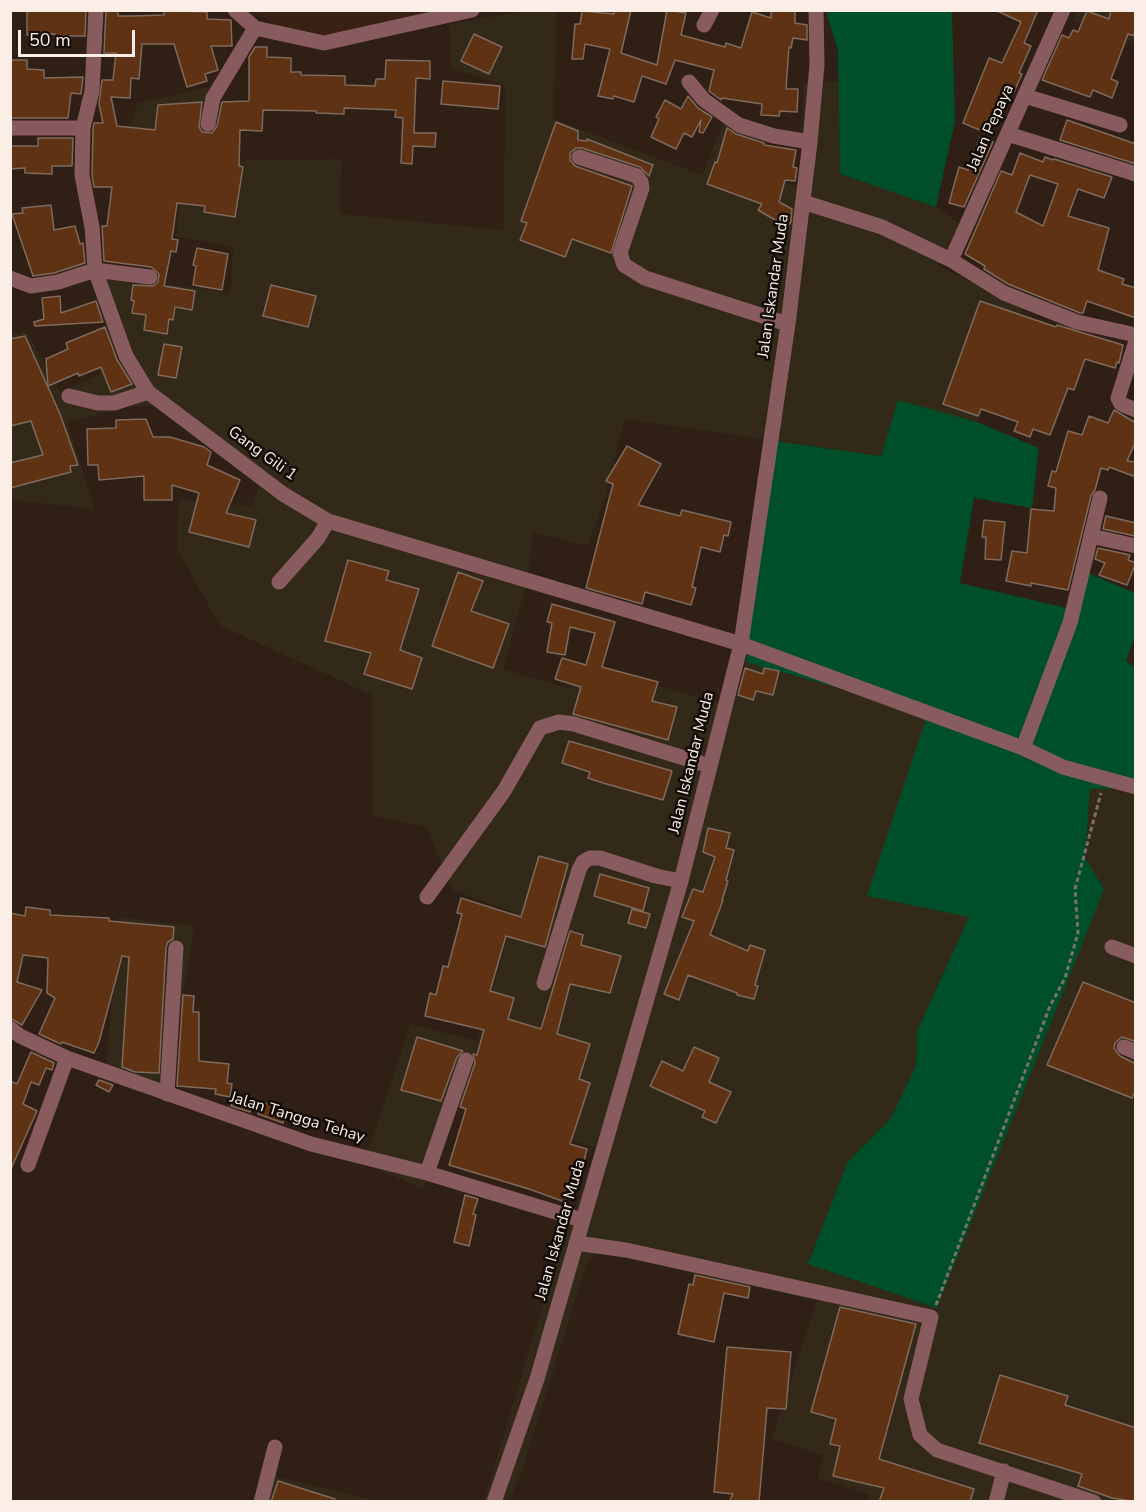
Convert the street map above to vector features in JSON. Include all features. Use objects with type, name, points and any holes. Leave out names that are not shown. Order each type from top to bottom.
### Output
[{"type":"street","name":"Gang Gili 1","points":[[96,10],[92,91],[83,128],[81,175],[92,227],[95,270],[126,356],[148,392],[283,494],[328,521],[741,644],[1023,748],[1063,767],[1136,787]]},
{"type":"street","points":[[235,10],[255,28],[324,43],[472,10]]},
{"type":"street","points":[[704,25],[712,10]]},
{"type":"street","name":"Jalan Iskandar Muda","points":[[494,1502],[537,1379],[681,881],[741,644],[788,324],[803,202],[817,65],[816,10]]},
{"type":"street","name":"Jalan Pepaya","points":[[951,260],[1063,10]]},
{"type":"street","points":[[208,124],[213,98],[255,28]]},
{"type":"street","points":[[689,82],[704,100],[739,125],[774,136],[810,142]]},
{"type":"street","points":[[1025,96],[1120,125]]},
{"type":"street","points":[[10,128],[83,128]]},
{"type":"street","points":[[1008,134],[1136,174]]},
{"type":"street","points":[[579,157],[637,176],[641,182],[642,188],[620,253],[624,265],[645,278],[788,324]]},
{"type":"street","points":[[803,202],[882,227],[951,260],[1004,293],[1077,322],[1136,335]]},
{"type":"street","points":[[10,278],[31,286],[58,282],[95,270],[150,277]]},
{"type":"street","points":[[1136,341],[1118,399],[1121,404],[1136,410]]},
{"type":"street","points":[[69,396],[98,403],[114,403],[148,392]]},
{"type":"street","points":[[1023,748],[1070,623],[1100,498]]},
{"type":"street","points":[[279,582],[318,538],[328,521]]},
{"type":"street","points":[[1091,536],[1136,546]]},
{"type":"street","points":[[427,897],[504,791],[540,728],[559,722],[574,724],[710,766]]},
{"type":"street","points":[[544,983],[583,862],[590,858],[600,858],[656,876],[681,881]]},
{"type":"street","points":[[1112,947],[1136,956]]},
{"type":"street","points":[[167,1094],[176,948]]},
{"type":"street","name":"Jalan Tangga Tehay","points":[[10,1028],[20,1036],[67,1058],[310,1144],[427,1173],[582,1220]]},
{"type":"street","points":[[28,1165],[67,1058]]},
{"type":"street","points":[[427,1173],[466,1060]]},
{"type":"street","points":[[576,1243],[626,1250],[931,1317],[912,1399],[920,1435],[937,1450],[1094,1502]]},
{"type":"street","points":[[261,1502],[275,1447]]},
{"type":"street","points":[[996,1502],[1004,1472]]},
{"type":"path","points":[[931,1317],[1050,1006],[1065,978],[1078,933],[1075,889],[1105,780]]},
{"type":"shaded area","points":[[250,11],[443,11],[305,40]]},
{"type":"shaded area","points":[[526,11],[557,11],[553,119],[702,175],[725,120],[753,126],[743,170],[800,187],[804,83],[839,82],[840,174],[936,207],[959,223],[938,265],[1023,308],[977,422],[898,400],[881,456],[624,419],[605,499],[587,546],[533,532],[528,578],[503,669],[571,689],[581,664],[733,707],[746,662],[928,713],[969,917],[917,1031],[916,1066],[891,1118],[848,1161],[937,1308],[1103,890],[1085,858],[1090,789],[1135,788],[1135,1501],[868,1501],[870,1495],[818,1478],[823,1455],[772,1439],[817,1301],[599,1252],[587,1262],[521,1474],[509,1501],[484,1501],[549,1283],[596,1148],[459,1104],[423,1189],[364,1163],[410,1024],[477,1041],[515,913],[453,890],[426,827],[373,816],[372,695],[219,625],[177,548],[179,500],[251,506],[260,485],[156,406],[127,407],[67,423],[95,509],[11,500],[10,334],[26,331],[60,392],[101,374],[88,344],[113,332],[100,274],[230,293],[233,247],[176,236],[179,207],[107,195],[138,103],[215,86],[217,161],[341,159],[340,214],[504,230],[505,86],[451,68],[450,24]]},
{"type":"shaded area","points":[[1077,11],[1135,11],[1135,43],[1073,21]]},
{"type":"shaded area","points":[[118,917],[194,926],[169,1083],[106,1071]]},
{"type":"shaded area","points":[[270,1475],[379,1501],[262,1502]]},
{"type":"green space","points":[[826,11],[952,11],[955,121],[936,207],[840,174],[838,51]]},
{"type":"green space","points":[[898,400],[977,422],[1039,448],[1032,508],[974,498],[960,583],[1075,610],[1088,573],[1135,593],[1135,636],[1126,661],[1135,667],[1134,788],[1090,789],[1085,858],[1104,889],[937,1308],[808,1264],[848,1161],[891,1118],[916,1066],[917,1031],[969,917],[867,896],[928,713],[746,662],[768,440],[881,456]]},
{"type":"building","points":[[27,10],[86,10],[85,36],[27,35]]},
{"type":"building","points":[[106,10],[118,10],[118,16],[164,15],[164,10],[207,12],[207,19],[231,20],[232,46],[211,46],[218,70],[205,74],[207,81],[187,87],[174,44],[142,44],[139,79],[131,78],[130,98],[111,97],[117,126],[155,130],[158,105],[202,102],[199,127],[202,132],[212,133],[217,126],[222,102],[249,101],[249,57],[255,47],[267,47],[267,57],[291,58],[291,72],[301,72],[301,75],[345,76],[345,85],[375,86],[376,79],[385,79],[386,60],[430,61],[430,79],[416,78],[414,133],[436,133],[435,147],[413,146],[412,164],[401,163],[403,118],[395,117],[396,110],[344,108],[344,114],[263,110],[262,131],[240,130],[239,166],[243,167],[235,217],[204,212],[205,206],[177,203],[172,239],[178,240],[176,252],[171,251],[164,286],[195,291],[192,310],[175,307],[173,320],[169,319],[167,334],[144,330],[146,315],[132,313],[133,285],[153,286],[158,282],[159,274],[151,267],[104,261],[102,226],[107,226],[112,187],[94,187],[92,174],[94,123],[103,123],[99,104],[102,80],[113,80],[116,53],[104,53]]},
{"type":"building","points":[[614,10],[631,10],[621,53],[657,65],[667,10],[686,13],[681,35],[725,47],[726,43],[741,48],[752,12],[771,18],[771,10],[795,10],[795,23],[807,25],[807,40],[793,38],[791,48],[789,47],[786,89],[798,89],[797,112],[780,111],[779,116],[761,115],[762,104],[722,98],[721,100],[709,91],[714,70],[675,60],[666,84],[642,76],[634,102],[614,96],[613,99],[598,96],[610,49],[585,44],[583,59],[572,59],[575,24],[580,24],[582,11],[614,14]]},
{"type":"building","points":[[995,10],[1038,10],[1024,43],[1031,46],[1019,73],[1022,74],[1014,92],[1006,88],[987,133],[963,123],[989,58],[1002,63],[1021,22]]},
{"type":"building","points":[[1111,10],[1136,10],[1136,36],[1128,34],[1111,79],[1118,82],[1112,98],[1093,90],[1090,97],[1042,80],[1062,35],[1069,38],[1073,30],[1078,32],[1087,11],[1109,19]]},
{"type":"building","points":[[474,34],[502,47],[489,74],[461,61]]},
{"type":"building","points":[[10,60],[27,60],[27,69],[44,70],[44,78],[83,77],[81,94],[71,93],[68,118],[10,118]]},
{"type":"building","points":[[443,81],[500,86],[498,109],[441,104]]},
{"type":"building","points":[[688,96],[698,108],[712,117],[703,133],[699,132],[701,120],[692,137],[684,133],[676,149],[651,137],[659,119],[656,117],[665,100],[681,109]]},
{"type":"building","points":[[1067,120],[1136,144],[1136,164],[1060,140]]},
{"type":"building","points":[[556,122],[578,131],[578,140],[587,141],[587,139],[653,165],[649,176],[640,167],[582,148],[576,148],[570,153],[570,160],[575,166],[632,186],[611,253],[572,239],[565,257],[520,240],[527,223],[521,221]]},
{"type":"building","points":[[727,128],[736,134],[764,143],[764,145],[796,150],[793,167],[797,168],[795,181],[785,180],[779,202],[792,209],[791,222],[787,227],[758,210],[762,204],[707,184],[715,162],[717,163]]},
{"type":"building","points":[[980,137],[993,142],[964,207],[949,203],[959,167],[968,170]]},
{"type":"building","points":[[38,138],[73,138],[72,166],[52,166],[52,174],[25,173],[25,168],[10,169],[10,146],[38,146]]},
{"type":"building","points":[[1020,153],[1043,162],[1045,157],[1112,177],[1104,198],[1078,189],[1068,216],[1109,228],[1098,270],[1124,279],[1122,284],[1136,288],[1136,318],[1087,301],[1083,313],[1080,313],[1008,284],[965,254],[1001,171],[1012,175]],"holes":[[[1030,175],[1058,184],[1043,226],[1016,212]]]},
{"type":"building","points":[[51,205],[54,230],[75,226],[80,244],[83,243],[85,263],[54,273],[33,276],[12,214],[23,213],[22,208]]},
{"type":"building","points":[[197,248],[228,254],[222,290],[193,285],[196,266],[193,265]]},
{"type":"building","points":[[271,285],[316,296],[308,327],[263,316]]},
{"type":"building","points":[[60,296],[61,313],[96,301],[103,322],[35,326],[34,322],[44,319],[42,298]]},
{"type":"building","points":[[980,301],[1056,327],[1057,325],[1123,345],[1119,363],[1117,362],[1115,368],[1085,359],[1074,390],[1068,388],[1050,435],[1033,429],[1030,437],[1014,431],[1018,422],[981,409],[978,416],[943,404]]},
{"type":"building","points":[[105,327],[117,360],[132,384],[111,392],[101,367],[79,376],[78,373],[48,386],[46,359],[68,349],[66,343]]},
{"type":"building","points":[[25,336],[60,414],[78,465],[70,466],[71,472],[10,488],[10,463],[43,455],[31,421],[10,426],[10,339]]},
{"type":"building","points":[[164,344],[182,347],[176,378],[158,375]]},
{"type":"building","points":[[1114,410],[1136,423],[1136,441],[1127,461],[1136,462],[1136,477],[1109,467],[1108,470],[1101,468],[1091,496],[1068,590],[1006,581],[1012,551],[1027,553],[1031,509],[1054,511],[1056,488],[1048,486],[1052,471],[1056,472],[1068,431],[1082,435],[1089,416],[1108,423]]},
{"type":"building","points":[[146,419],[153,437],[170,437],[204,447],[211,452],[207,465],[240,480],[226,513],[256,520],[249,547],[189,532],[199,493],[172,485],[172,500],[144,500],[144,476],[99,480],[98,465],[88,465],[87,429],[116,428],[116,420]]},
{"type":"building","points":[[627,446],[661,464],[638,505],[680,516],[682,510],[731,522],[728,536],[724,535],[720,552],[701,547],[692,587],[696,588],[691,605],[645,592],[642,604],[586,588],[613,484],[606,481]]},
{"type":"building","points":[[1106,516],[1136,523],[1135,536],[1103,529]]},
{"type":"building","points":[[984,520],[1005,522],[1001,560],[985,559],[986,537],[982,537]]},
{"type":"building","points":[[1098,548],[1130,555],[1128,560],[1136,563],[1127,585],[1099,575],[1105,563],[1095,559]]},
{"type":"building","points":[[348,560],[389,571],[386,580],[419,589],[400,650],[422,658],[412,689],[364,674],[371,653],[325,641]]},
{"type":"building","points":[[458,572],[483,581],[471,611],[509,624],[493,668],[432,646]]},
{"type":"building","points":[[552,604],[615,622],[602,667],[658,682],[652,701],[677,707],[668,740],[573,714],[581,687],[555,679],[562,658],[586,665],[595,633],[570,627],[565,655],[547,652],[552,623],[547,622]]},
{"type":"building","points":[[745,668],[763,674],[764,668],[779,671],[773,695],[756,691],[753,700],[738,695]]},
{"type":"building","points":[[569,741],[672,771],[663,800],[588,778],[590,772],[562,763]]},
{"type":"building","points":[[708,828],[730,833],[726,848],[734,850],[723,900],[710,935],[748,951],[750,945],[765,950],[755,985],[758,986],[754,999],[737,995],[737,993],[688,975],[679,1000],[664,994],[694,921],[682,917],[693,889],[703,892],[715,857],[703,852]]},
{"type":"building","points":[[539,856],[568,864],[545,947],[506,936],[490,991],[514,998],[508,1019],[541,1029],[570,931],[583,935],[581,945],[621,956],[610,993],[570,984],[557,1034],[590,1044],[579,1079],[590,1083],[570,1144],[587,1149],[582,1169],[577,1168],[565,1202],[449,1165],[466,1109],[460,1107],[475,1063],[473,1054],[477,1055],[484,1030],[425,1016],[430,993],[436,995],[443,966],[448,967],[462,914],[457,913],[461,898],[521,917]]},
{"type":"building","points":[[600,874],[649,888],[643,911],[594,896]]},
{"type":"building","points":[[26,907],[50,910],[50,915],[109,918],[109,921],[174,927],[173,939],[166,947],[159,1073],[135,1072],[122,1067],[129,957],[122,956],[94,1053],[62,1042],[61,1044],[39,1034],[55,998],[47,993],[48,958],[23,955],[17,982],[42,990],[22,1025],[10,1018],[10,913],[25,916]]},
{"type":"building","points":[[632,909],[650,914],[646,928],[628,923]]},
{"type":"building","points":[[1083,982],[1136,1003],[1136,1037],[1134,1041],[1122,1037],[1115,1043],[1114,1048],[1120,1056],[1136,1064],[1136,1090],[1132,1098],[1047,1065]]},
{"type":"building","points":[[183,995],[194,996],[193,1012],[199,1012],[199,1061],[229,1064],[227,1083],[232,1084],[230,1097],[215,1094],[216,1089],[177,1086]]},
{"type":"building","points":[[417,1037],[463,1051],[457,1057],[441,1101],[401,1090]]},
{"type":"building","points":[[694,1047],[719,1058],[709,1082],[731,1092],[716,1123],[702,1117],[705,1111],[650,1086],[662,1061],[683,1071]]},
{"type":"building","points":[[31,1052],[54,1063],[52,1070],[46,1068],[39,1085],[31,1082],[23,1104],[37,1111],[10,1171],[10,1081],[17,1084]]},
{"type":"building","points":[[99,1080],[113,1085],[109,1092],[96,1085]]},
{"type":"building","points":[[234,1095],[253,1101],[250,1112],[231,1106]]},
{"type":"building","points":[[262,1102],[287,1111],[283,1123],[258,1114]]},
{"type":"building","points":[[465,1195],[478,1199],[473,1214],[476,1215],[469,1246],[454,1242]]},
{"type":"building","points":[[695,1275],[750,1287],[748,1298],[724,1293],[714,1342],[678,1334],[689,1284],[693,1285]]},
{"type":"building","points":[[840,1307],[916,1324],[879,1459],[974,1489],[970,1502],[879,1502],[884,1488],[833,1476],[840,1446],[830,1444],[836,1419],[811,1412]]},
{"type":"building","points":[[727,1347],[791,1352],[786,1409],[767,1408],[759,1502],[729,1502],[733,1494],[714,1492]]},
{"type":"building","points":[[1000,1375],[1068,1396],[1065,1405],[1136,1428],[1136,1502],[1112,1498],[1078,1486],[1082,1474],[979,1443]]},
{"type":"building","points":[[278,1481],[335,1499],[334,1502],[271,1502]]}]
